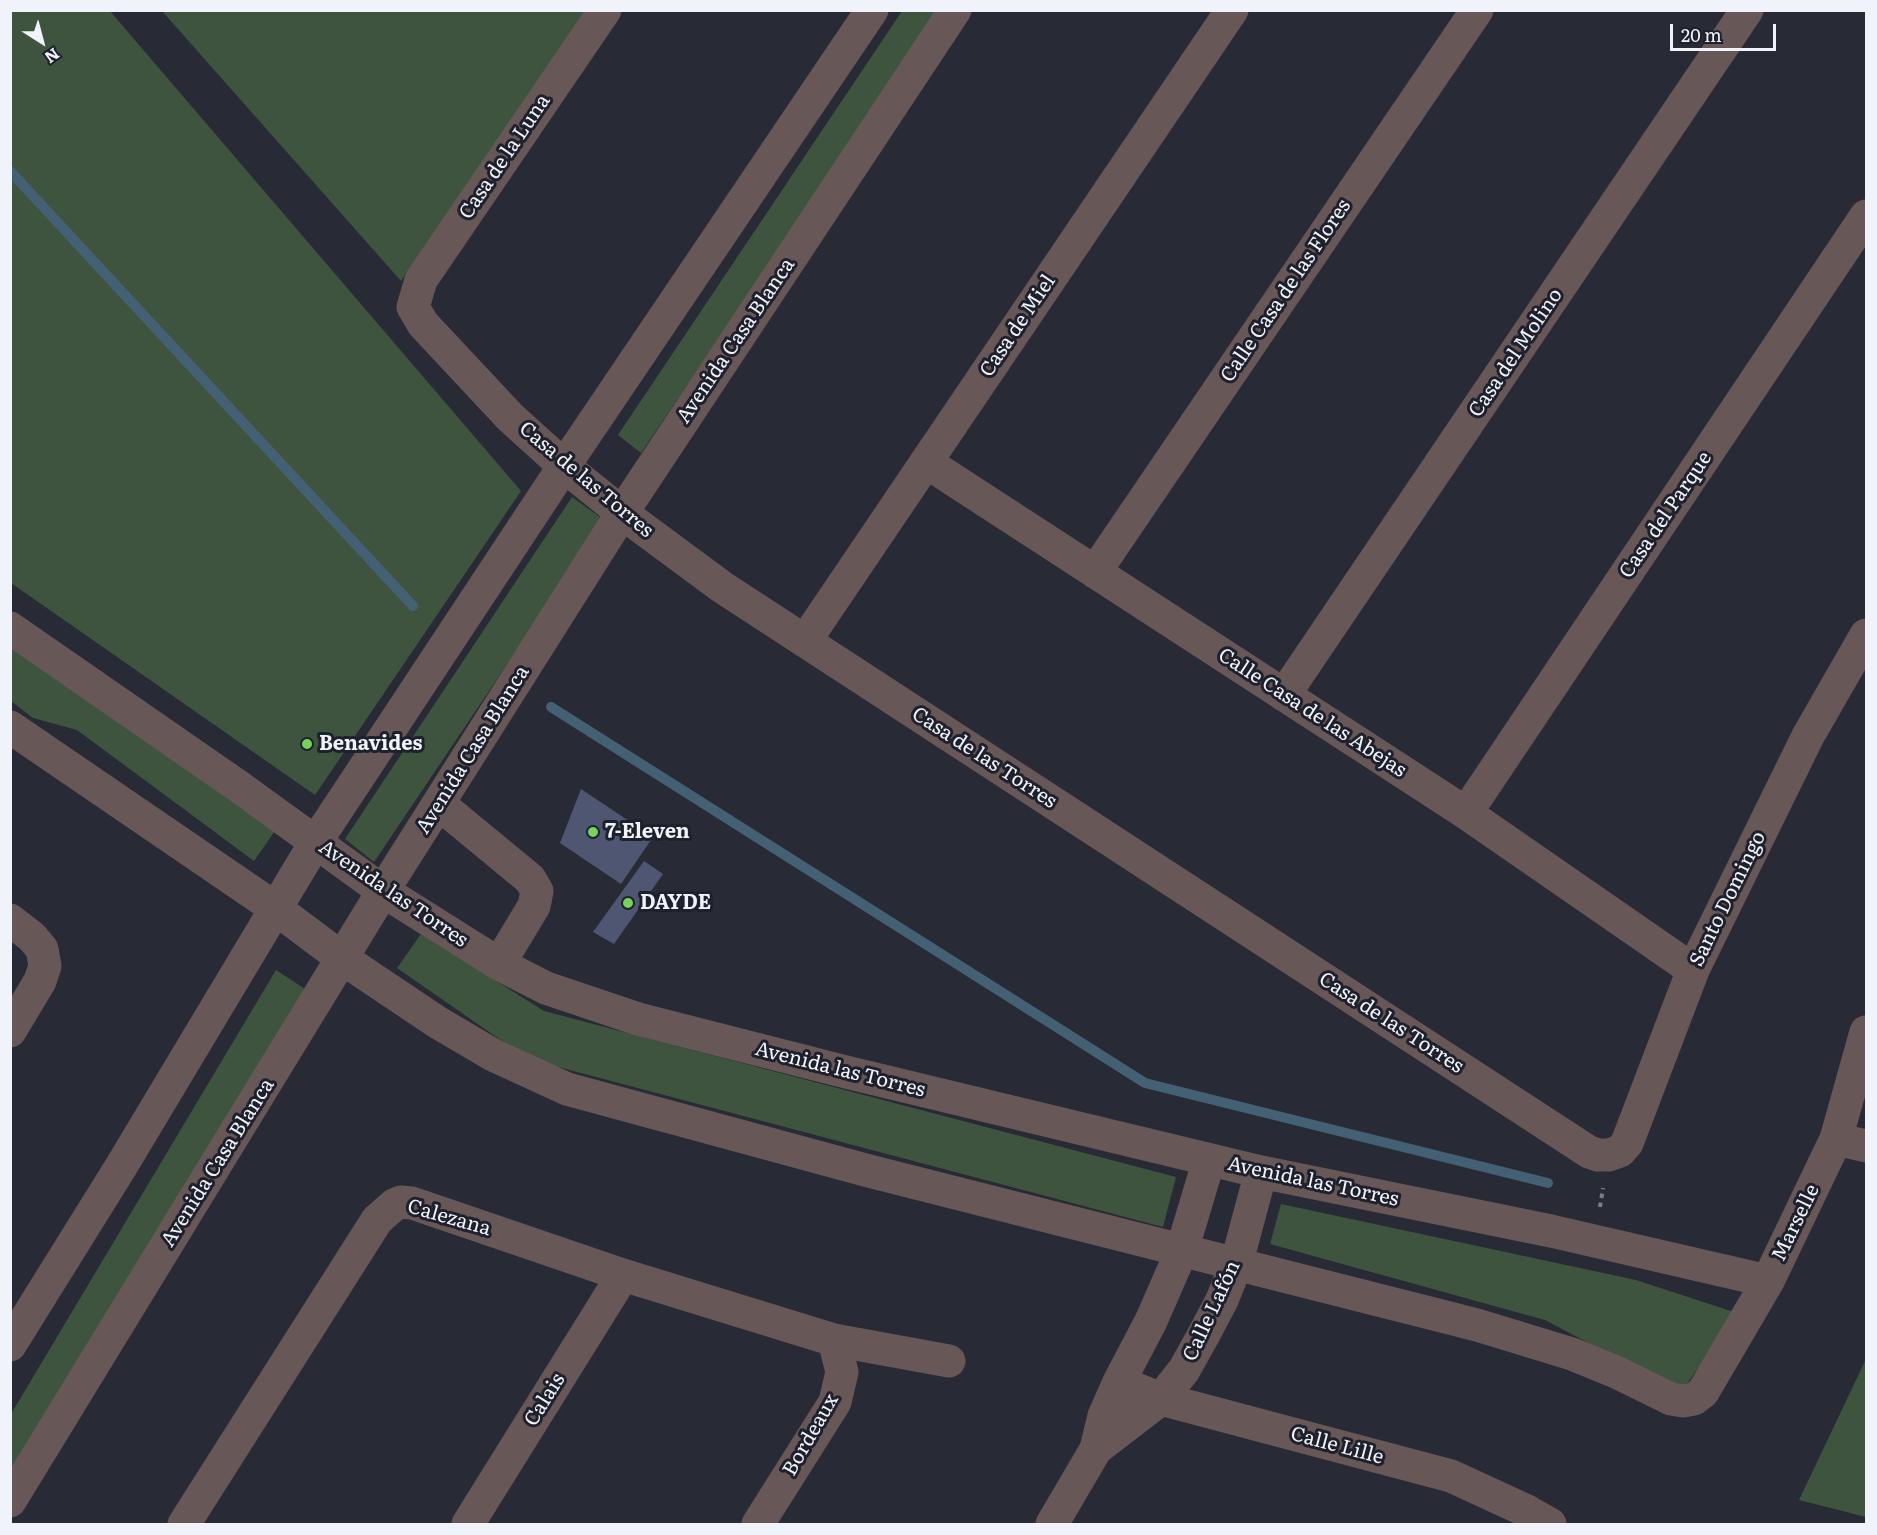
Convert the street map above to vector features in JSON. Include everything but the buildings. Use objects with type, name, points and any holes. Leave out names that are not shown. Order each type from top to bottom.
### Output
[{"type":"street","name":"Casa de la Luna","points":[[413,307],[422,280],[437,255],[605,10]]},
{"type":"street","points":[[10,1345],[122,1165],[315,843],[564,466],[872,10]]},
{"type":"street","name":"Avenida Casa Blanca","points":[[10,1501],[383,891],[622,513],[955,10]]},
{"type":"street","name":"Casa de Miel","points":[[805,641],[1232,10]]},
{"type":"street","name":"Calle Casa de las Flores","points":[[1095,572],[1477,10]]},
{"type":"street","name":"Casa del Molino","points":[[1284,695],[1747,10]]},
{"type":"street","name":"Casa del Parque","points":[[1466,813],[1866,216]]},
{"type":"street","name":"Casa de las Torres","points":[[413,307],[423,324],[510,417],[564,466],[622,513],[722,587],[1580,1147],[1603,1155]]},
{"type":"street","name":"Calle Casa de las Abejas","points":[[926,462],[1466,813],[1693,970]]},
{"type":"street","name":"Avenida las Torres","points":[[10,627],[238,786],[383,891],[499,964],[546,988],[638,1019],[1209,1160],[1594,1240],[1768,1281]]},
{"type":"street","name":"Santo Domingo","points":[[1603,1155],[1620,1151],[1627,1143],[1693,970],[1808,736],[1866,635]]},
{"type":"street","points":[[10,727],[437,1022],[493,1055],[567,1089],[858,1168],[1236,1265]]},
{"type":"street","points":[[439,804],[530,879],[537,891],[534,906],[499,964]]},
{"type":"street","points":[[10,920],[32,937],[42,949],[45,966],[40,981],[10,1031]]},
{"type":"street","name":"Marselle","points":[[1236,1265],[1477,1324],[1572,1354],[1616,1372],[1671,1399],[1683,1401],[1694,1399],[1703,1392],[1851,1143],[1866,1032]]},
{"type":"street","name":"Calle Lafón","points":[[1052,1524],[1096,1449],[1104,1416],[1151,1321],[1182,1250],[1209,1160]]},
{"type":"street","name":"Calle Lafón","points":[[1096,1449],[1161,1399],[1184,1370],[1222,1300],[1236,1265],[1261,1172]]},
{"type":"street","name":"Calezana","points":[[184,1524],[377,1220],[401,1202],[412,1203],[622,1275],[834,1340],[949,1361]]},
{"type":"street","name":"Calais","points":[[468,1524],[622,1275]]},
{"type":"street","name":"Bordeaux","points":[[758,1524],[835,1402],[842,1372],[834,1340]]},
{"type":"street","name":"Calle Lille","points":[[1119,1382],[1161,1399],[1451,1476],[1550,1524]]},
{"type":"path","points":[[1594,1240],[1603,1155]]},
{"type":"green space","points":[[11,10],[110,11],[521,491],[315,795],[11,583]]},
{"type":"green space","points":[[162,11],[586,11],[401,281]]},
{"type":"green space","points":[[902,11],[940,11],[641,453],[618,435]]},
{"type":"green space","points":[[572,497],[604,520],[374,862],[345,839]]},
{"type":"green space","points":[[10,644],[277,828],[254,861],[77,730],[33,718],[11,701]]},
{"type":"green space","points":[[421,934],[544,1011],[1176,1177],[1163,1227],[528,1059],[397,968]]},
{"type":"green space","points":[[276,970],[308,991],[11,1475],[11,1414]]},
{"type":"green space","points":[[1281,1204],[1636,1280],[1737,1313],[1681,1392],[1545,1320],[1270,1244]]},
{"type":"green space","points":[[1866,1359],[1866,1517],[1799,1500]]},
{"type":"waterway","points":[[10,171],[413,606]]},
{"type":"waterway","points":[[551,707],[1145,1083],[1548,1183]]},
{"type":"place","name":"Benavides","points":[[307,744]]},
{"type":"place","name":"7-Eleven","points":[[593,832]]},
{"type":"place","name":"DAYDE","points":[[628,903]]}]
